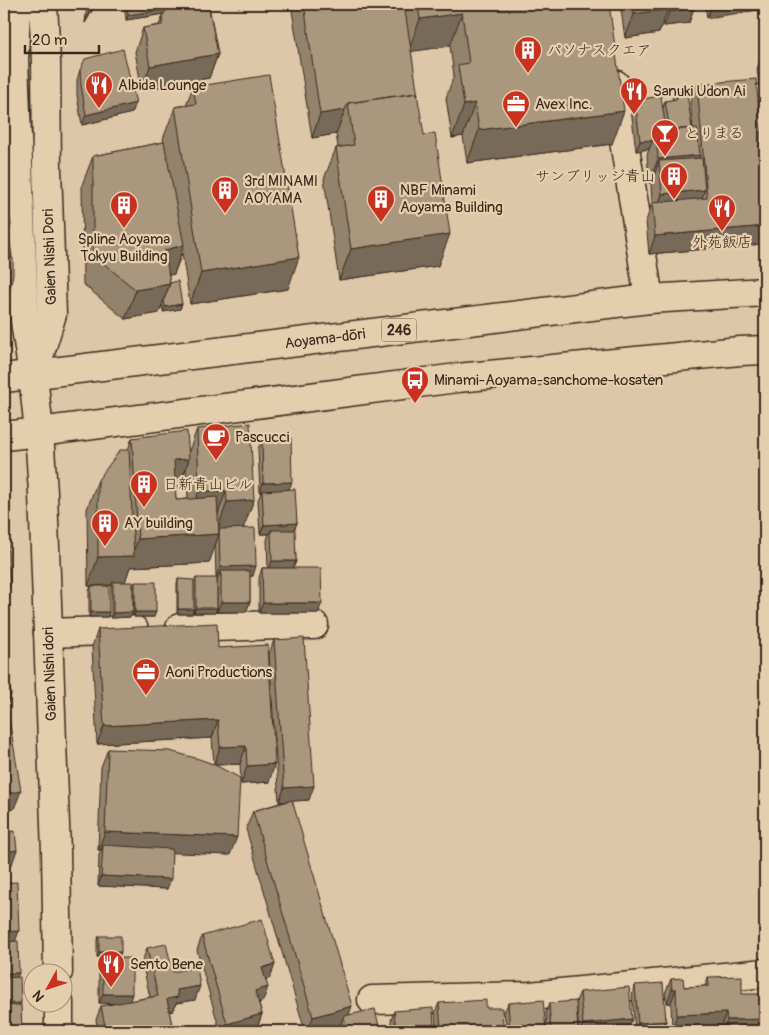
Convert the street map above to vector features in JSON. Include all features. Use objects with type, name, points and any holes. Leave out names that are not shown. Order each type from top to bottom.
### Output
[{"type":"main road","name":"Gaien Nishi Dori","points":[[16,4],[10,128],[24,315],[33,375]]},
{"type":"main road","name":"Gaien Nishi Dori","points":[[33,375],[52,314],[43,4]]},
{"type":"main road","points":[[611,58],[649,299]]},
{"type":"main road","name":"Aoyama-dōri","points":[[4,378],[649,299],[765,292]]},
{"type":"main road","points":[[4,436],[457,378],[765,350]]},
{"type":"main road","name":"Gaien Nishi dori","points":[[33,375],[43,492],[56,852],[58,962]]},
{"type":"main road","points":[[48,632],[314,625]]},
{"type":"main road","points":[[372,1000],[530,996],[765,973]]},
{"type":"main road","points":[[59,1012],[59,1031]]},
{"type":"building","points":[[126,4],[174,4],[168,9],[128,15]]},
{"type":"building","points":[[174,4],[208,4],[218,54],[150,66],[143,28],[162,25],[163,15]]},
{"type":"building","points":[[304,4],[404,4],[418,96],[417,93],[348,103],[345,110],[320,114]]},
{"type":"building","name":"パソナスクエア","points":[[418,4],[609,4],[624,111],[479,130],[475,103],[464,105],[458,65],[469,63],[462,13],[420,19]]},
{"type":"building","points":[[632,4],[667,4],[668,9],[634,14]]},
{"type":"building","points":[[668,4],[693,4],[694,8],[669,12]]},
{"type":"building","points":[[123,49],[136,103],[86,115],[80,70],[85,59]]},
{"type":"building","name":"3rd MINAMI AOYAMA","points":[[269,75],[299,257],[201,273],[175,107],[196,104],[193,87]]},
{"type":"building","points":[[756,79],[765,176],[765,226],[655,236],[652,203],[707,198],[697,84]]},
{"type":"building","points":[[686,87],[692,128],[670,130],[665,101],[677,99],[675,88]]},
{"type":"building","name":"NBF Minami Aoyama Building","points":[[417,93],[424,135],[435,133],[450,234],[351,249],[336,148],[354,145],[348,103]]},
{"type":"building","points":[[661,96],[666,130],[656,131],[653,140],[640,141],[635,100]]},
{"type":"building","points":[[697,128],[700,155],[658,159],[656,131]]},
{"type":"building","name":"Spline Aoyama Tokyu Building","points":[[164,142],[184,245],[165,250],[170,284],[136,290],[93,255],[93,156]]},
{"type":"building","points":[[702,158],[705,190],[662,194],[659,161]]},
{"type":"building","points":[[4,204],[8,204],[11,225],[4,226]]},
{"type":"building","points":[[8,230],[12,256],[4,257],[4,231]]},
{"type":"building","points":[[13,258],[11,284],[4,289],[4,259]]},
{"type":"building","points":[[178,281],[182,304],[165,307],[164,300],[169,283]]},
{"type":"building","points":[[250,423],[254,500],[227,502],[226,491],[199,491],[197,429]]},
{"type":"building","points":[[187,431],[189,459],[174,460],[176,500],[217,497],[219,534],[138,539],[132,438]]},
{"type":"building","points":[[291,438],[292,482],[263,483],[262,439]]},
{"type":"building","points":[[120,450],[129,450],[134,556],[98,557],[98,480]]},
{"type":"building","points":[[4,482],[10,584],[4,584]]},
{"type":"building","points":[[295,489],[297,523],[264,525],[262,491]]},
{"type":"building","points":[[255,528],[256,566],[220,567],[219,529]]},
{"type":"building","points":[[271,530],[295,530],[296,561],[272,561]]},
{"type":"building","points":[[262,568],[321,568],[322,603],[263,603]]},
{"type":"building","points":[[221,571],[250,571],[250,602],[221,602]]},
{"type":"building","points":[[196,578],[217,578],[217,608],[196,608]]},
{"type":"building","points":[[178,579],[194,580],[194,609],[178,609]]},
{"type":"building","points":[[113,582],[133,582],[133,612],[113,613]]},
{"type":"building","points":[[135,582],[156,582],[156,612],[135,612]]},
{"type":"building","points":[[91,586],[109,586],[109,612],[91,612]]},
{"type":"building","points":[[217,623],[218,648],[268,645],[275,764],[247,766],[246,746],[220,747],[218,720],[104,726],[98,629]]},
{"type":"building","points":[[304,638],[314,786],[284,788],[274,640]]},
{"type":"building","points":[[4,660],[9,660],[10,675],[4,676]]},
{"type":"building","points":[[8,677],[11,694],[4,696],[4,678]]},
{"type":"building","points":[[7,702],[9,715],[8,712],[4,713],[4,703]]},
{"type":"building","points":[[8,712],[21,791],[4,794],[4,713]]},
{"type":"building","points":[[108,749],[170,751],[213,764],[240,778],[237,837],[105,832]]},
{"type":"building","points":[[292,800],[352,1006],[313,1017],[253,811]]},
{"type":"building","points":[[15,831],[17,850],[4,852],[4,833]]},
{"type":"building","points":[[103,845],[172,849],[171,879],[101,876]]},
{"type":"building","points":[[17,882],[19,931],[4,932],[4,883]]},
{"type":"building","points":[[262,919],[275,964],[262,968],[268,987],[255,991],[262,1014],[227,1024],[202,936]]},
{"type":"building","points":[[99,936],[121,936],[121,952],[99,952]]},
{"type":"building","points":[[18,941],[19,973],[4,973],[4,942]]},
{"type":"building","points":[[166,944],[173,972],[197,967],[200,986],[177,990],[178,997],[167,999],[173,1031],[106,1031],[101,1006],[158,996],[147,948]]},
{"type":"building","points":[[103,958],[132,958],[132,994],[103,994]]},
{"type":"building","points":[[742,976],[742,994],[765,994],[765,1019],[727,1020],[726,1013],[677,1015],[676,989],[672,989],[671,979],[683,978],[684,987],[709,986],[708,977]]},
{"type":"building","points":[[20,977],[21,1003],[4,1004],[4,978]]},
{"type":"building","points":[[663,983],[666,1021],[638,1023],[635,985]]},
{"type":"building","points":[[629,987],[632,1019],[583,1024],[580,992]]},
{"type":"building","points":[[486,1000],[486,1008],[502,1008],[503,1025],[506,1024],[506,1031],[441,1031],[439,1003]]},
{"type":"building","points":[[543,1000],[546,1030],[510,1031],[508,1003]]},
{"type":"building","points":[[576,1001],[578,1031],[551,1031],[549,1003]]},
{"type":"building","points":[[21,1005],[22,1031],[4,1031],[4,1006]]},
{"type":"building","points":[[433,1008],[434,1031],[396,1031],[394,1011]]},
{"type":"building","points":[[375,1009],[380,1031],[347,1031],[344,1016]]},
{"type":"building","points":[[281,1028],[282,1031],[268,1031]]},
{"type":"place","name":"パソナスクエア","points":[[528,74]]},
{"type":"place","name":"Albida Lounge","points":[[99,109]]},
{"type":"place","name":"Sanuki Udon Ai","points":[[634,115]]},
{"type":"place","name":"Avex Inc.","points":[[516,128]]},
{"type":"place","name":"とりまる","points":[[665,157]]},
{"type":"place","name":"サンブリッジ青山","points":[[674,200]]},
{"type":"place","name":"3rd MINAMI AOYAMA","points":[[225,214]]},
{"type":"place","name":"NBF Minami Aoyama Building","points":[[381,223]]},
{"type":"place","name":"Spline Aoyama Tokyu Building","points":[[124,229]]},
{"type":"place","name":"外苑飯店","points":[[722,232]]},
{"type":"place","name":"Minami-Aoyama-sanchome-kosaten","points":[[415,404]]},
{"type":"place","name":"Pascucci","points":[[216,461]]},
{"type":"place","name":"日新青山ビル","points":[[144,508]]},
{"type":"place","name":"AY building","points":[[105,547]]},
{"type":"place","name":"Aoni Productions","points":[[146,696]]},
{"type":"place","name":"Sento Bene","points":[[111,988]]}]
